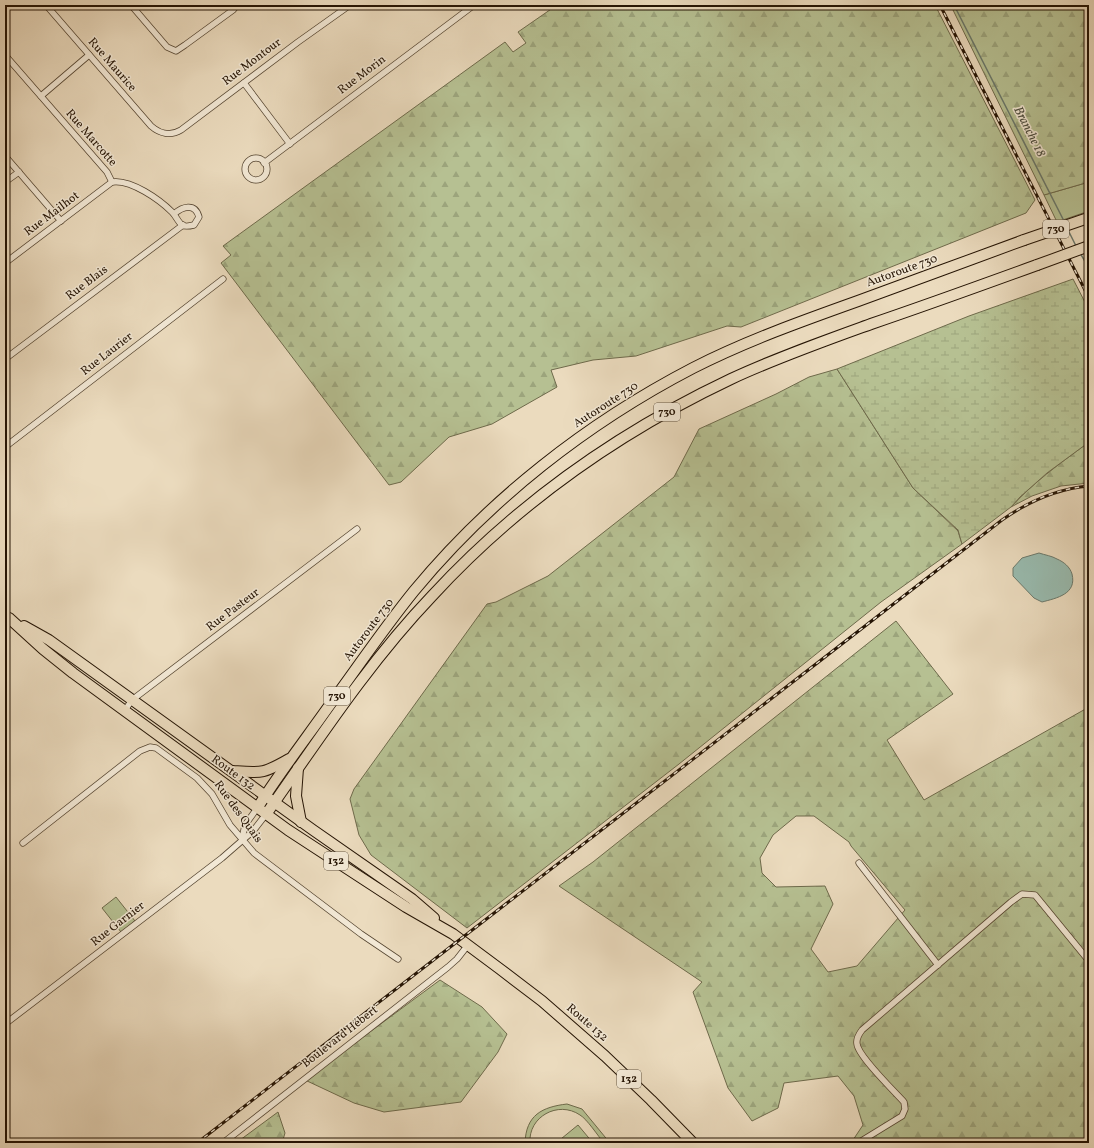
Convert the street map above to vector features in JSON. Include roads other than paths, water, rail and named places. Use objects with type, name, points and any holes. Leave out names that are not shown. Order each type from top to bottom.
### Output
[{"type":"highway","name":"Autoroute 730","points":[[258,807],[381,634],[416,590],[476,525],[548,461],[588,432],[657,388],[695,367],[744,344],[815,316],[1088,217]]},
{"type":"highway","name":"Autoroute 730","points":[[266,813],[368,672],[432,595],[468,558],[506,524],[552,487],[588,461],[638,428],[680,405],[748,372],[811,346],[1089,246]]},
{"type":"highway","name":"Route 132","points":[[7,616],[49,640],[266,795],[301,822],[412,899],[453,934],[521,984],[587,1040],[638,1087],[692,1143]]},
{"type":"highway","name":"Route 132","points":[[7,616],[40,647],[59,662],[266,813],[310,844],[406,907],[453,934]]},
{"type":"highway","points":[[59,662],[66,653]]},
{"type":"highway","points":[[231,770],[255,773],[263,772],[272,769],[293,757]]},
{"type":"highway","points":[[298,768],[296,796],[301,822]]},
{"type":"street","name":"Rue Maurice","points":[[46,5],[151,126],[157,131],[166,133]]},
{"type":"street","points":[[131,5],[167,47],[176,51],[210,27],[237,5]]},
{"type":"street","name":"Rue Montour","points":[[166,133],[174,133],[181,130],[350,5]]},
{"type":"street","name":"Rue Morin","points":[[264,163],[474,5]]},
{"type":"street","name":"Rue Marcotte","points":[[5,55],[107,172],[112,182],[121,182],[143,190],[174,214],[182,225]]},
{"type":"street","points":[[41,96],[89,55]]},
{"type":"street","points":[[244,83],[290,144]]},
{"type":"street","points":[[5,156],[61,221]]},
{"type":"street","points":[[5,182],[18,172]]},
{"type":"street","name":"Rue Mailhot","points":[[5,263],[112,182]]},
{"type":"street","points":[[174,214],[184,207],[192,208],[197,212],[199,217],[194,225],[182,225]]},
{"type":"street","name":"Rue Blais","points":[[5,359],[182,225]]},
{"type":"street","name":"Rue Laurier","points":[[5,447],[223,279]]},
{"type":"street","name":"Rue Pasteur","points":[[125,710],[132,700],[357,530]]},
{"type":"street","name":"Rue des Quais","points":[[22,843],[136,754],[150,747],[160,750],[205,785],[218,803],[230,825],[254,853],[361,934],[398,959]]},
{"type":"street","points":[[242,840],[246,825],[258,807]]},
{"type":"street","name":"Rue Garnier","points":[[5,1024],[221,858],[254,831],[266,813]]},
{"type":"street","points":[[859,863],[938,965]]},
{"type":"street","points":[[858,1143],[902,1116],[905,1109],[904,1102],[863,1056],[856,1045],[858,1035],[1022,894],[1035,896],[1089,962]]},
{"type":"street","name":"Boulevard Hébert","points":[[223,1143],[448,967],[457,959],[468,945]]},
{"type":"water","points":[[1039,553],[1053,557],[1064,563],[1071,571],[1073,581],[1069,591],[1059,597],[1042,602],[1034,598],[1013,576],[1013,568],[1022,558]]},
{"type":"waterway","name":"Branche 18","points":[[954,5],[1065,223]]},
{"type":"waterway","name":"Branche 18","points":[[1068,230],[1076,246]]},
{"type":"waterway","name":"Branche 18","points":[[1080,253],[1089,268]]},
{"type":"railway","points":[[940,5],[1089,298]]},
{"type":"railway","points":[[197,1143],[1002,520],[1022,507],[1043,497],[1065,490],[1089,486]]}]
